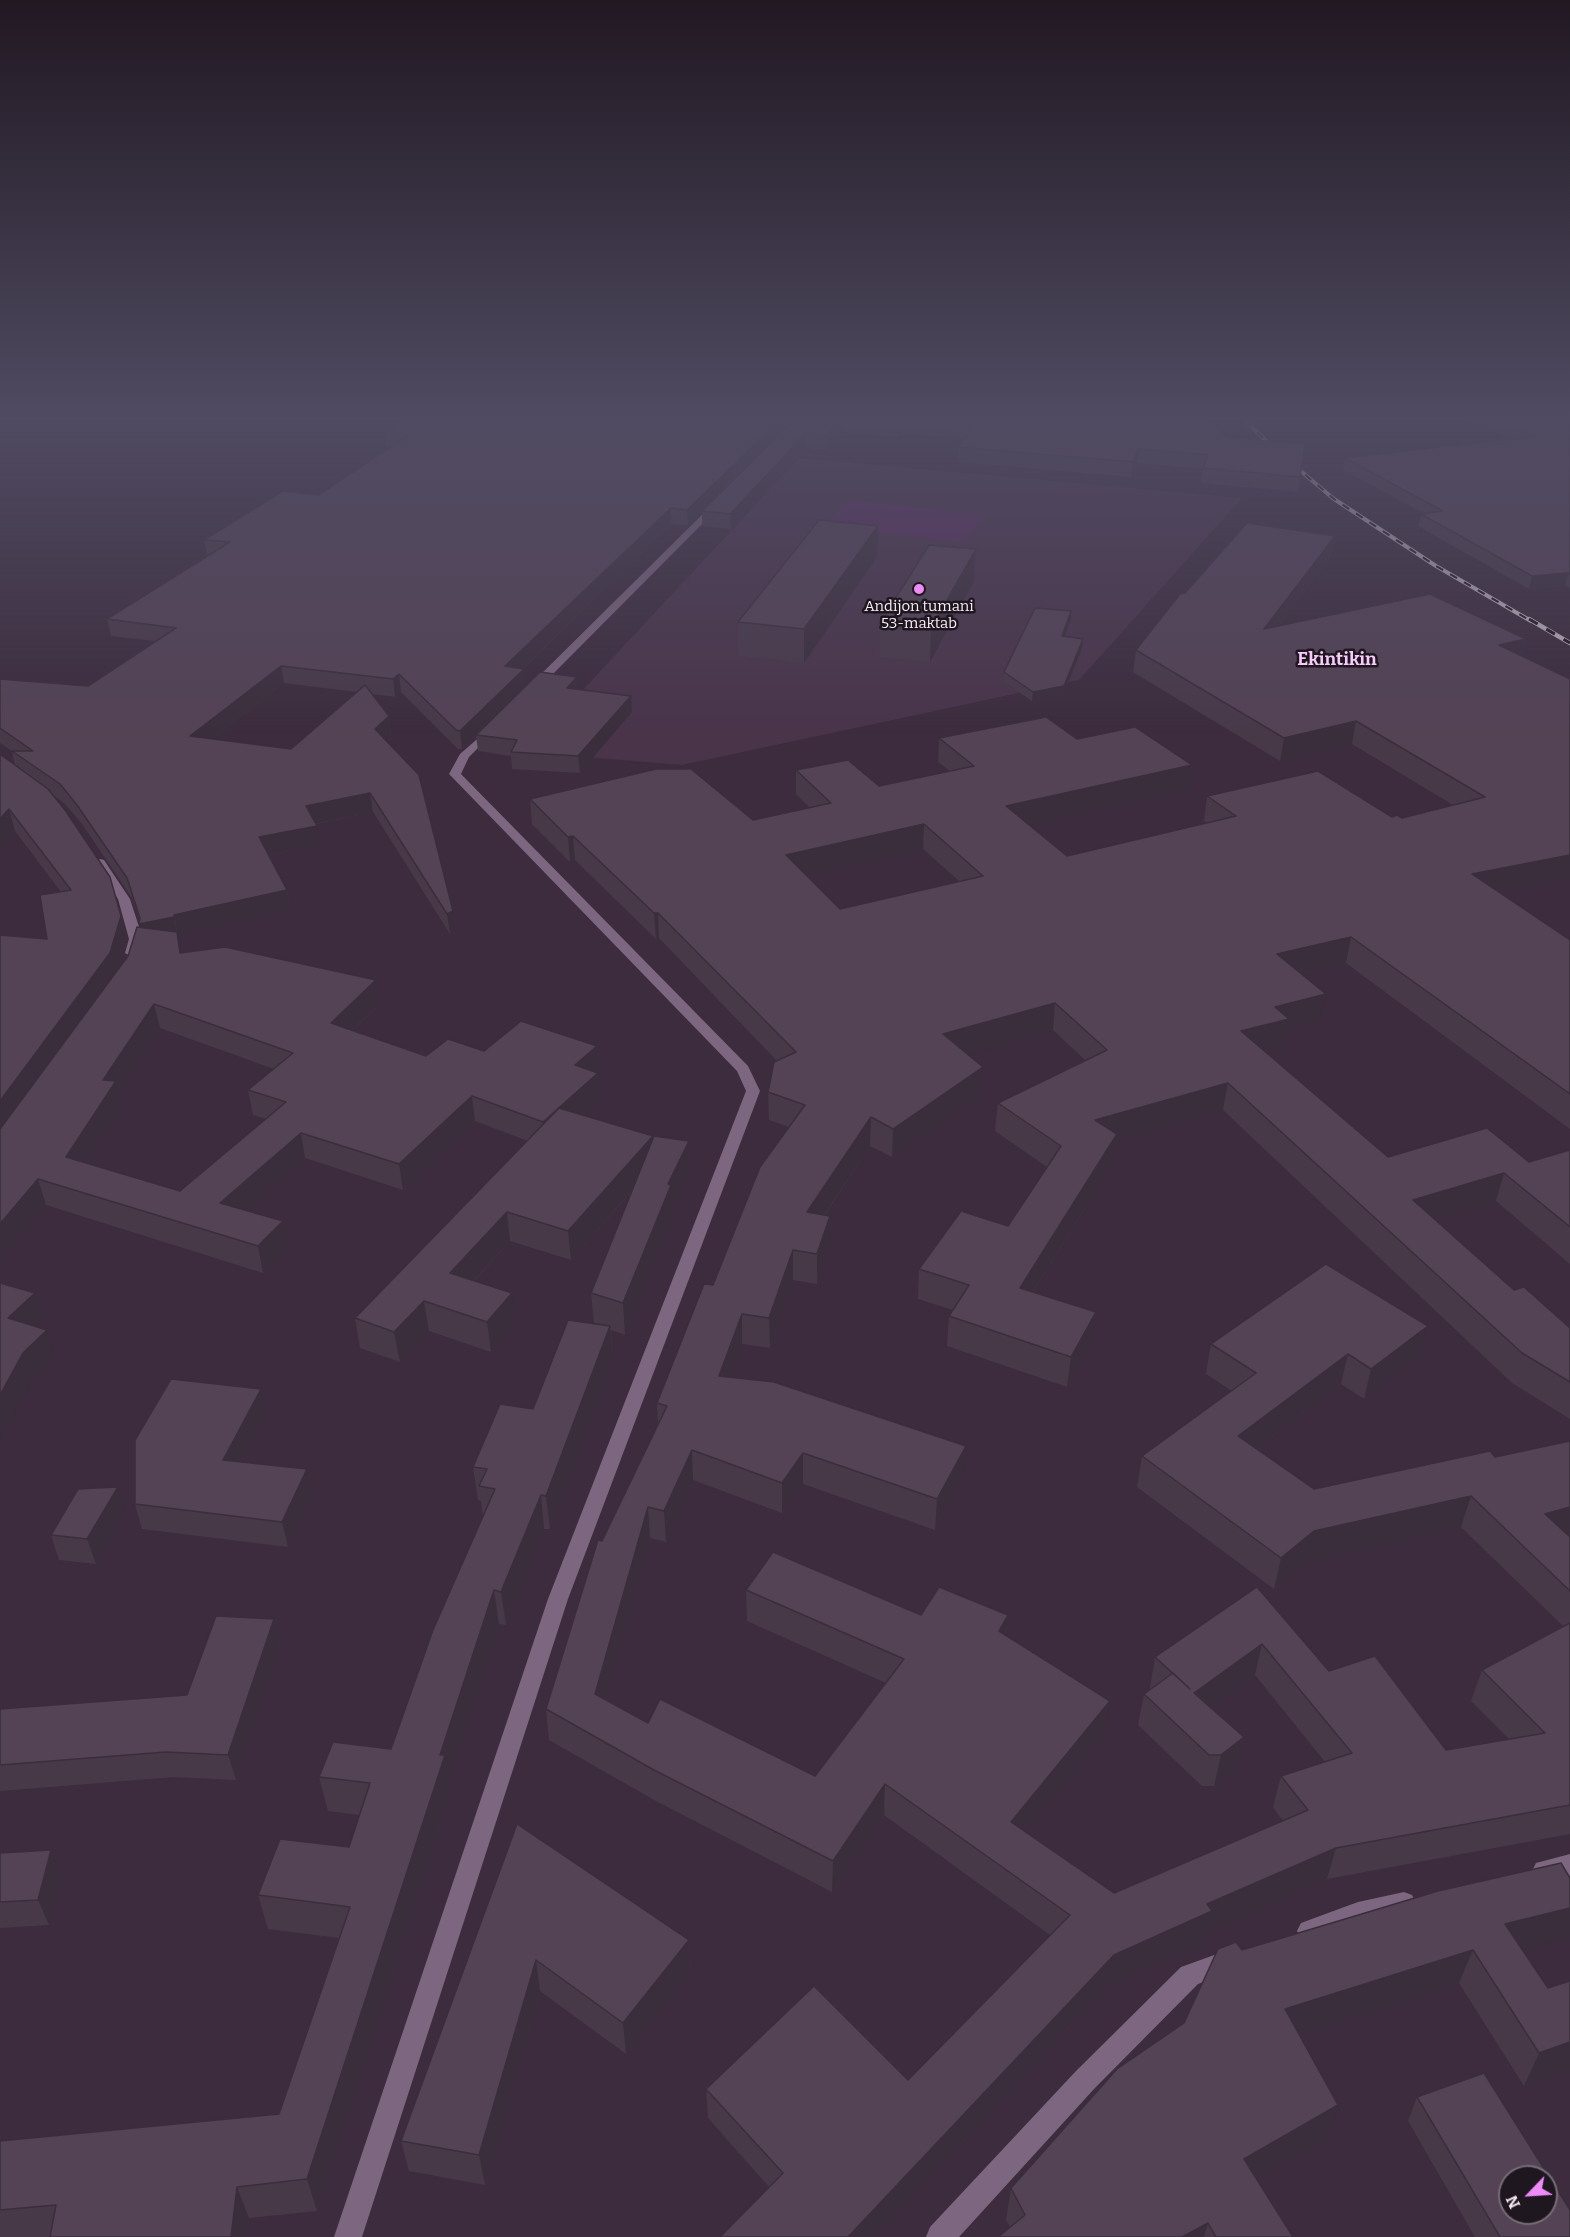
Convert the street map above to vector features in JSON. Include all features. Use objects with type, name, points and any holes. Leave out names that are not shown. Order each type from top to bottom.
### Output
[{"type":"street","points":[[522,699],[696,525]]},
{"type":"street","points":[[348,2237],[558,1599],[753,1092],[743,1069],[455,774],[465,756],[506,715]]},
{"type":"street","points":[[94,855],[124,899],[136,939],[128,968]]},
{"type":"street","points":[[1525,1875],[1570,1865]]},
{"type":"street","points":[[1291,1938],[1358,1913],[1425,1898]]},
{"type":"street","points":[[940,2237],[1085,2080],[1190,1975],[1246,1955]]},
{"type":"shaded area","name":"Andijon tumani 53-maktab","points":[[736,525],[1217,525],[1079,680],[682,765],[525,752]]},
{"type":"shaded area","points":[[825,525],[977,525],[963,542]]},
{"type":"building","points":[[228,525],[653,525],[505,666],[524,669],[460,731],[456,730],[399,674],[393,679],[281,666],[190,736],[291,749],[365,685],[389,716],[375,729],[419,775],[453,911],[447,914],[370,793],[306,806],[317,826],[259,837],[287,890],[139,924],[140,918],[127,878],[77,805],[60,784],[12,751],[33,751],[0,728],[0,679],[88,686],[176,628],[107,619],[230,542],[204,540]]},
{"type":"building","points":[[815,525],[878,526],[804,629],[738,622]]},
{"type":"building","points":[[1245,525],[1263,525],[1335,536],[1264,629],[1430,594],[1526,639],[1499,645],[1570,679],[1570,855],[1472,874],[1570,940],[1570,1094],[1351,937],[1277,954],[1326,994],[1275,1007],[1289,1019],[1241,1031],[1388,1157],[1487,1128],[1529,1162],[1570,1150],[1570,1227],[1504,1173],[1413,1200],[1514,1290],[1524,1287],[1570,1328],[1570,1382],[1522,1353],[1228,1083],[1095,1120],[1117,1134],[1020,1288],[1096,1312],[1071,1357],[949,1316],[969,1285],[919,1269],[961,1211],[1008,1226],[1061,1146],[998,1103],[1107,1050],[1055,1003],[943,1034],[983,1067],[893,1129],[871,1117],[807,1212],[830,1216],[817,1254],[793,1250],[769,1318],[742,1314],[719,1376],[774,1382],[966,1446],[937,1499],[803,1453],[782,1483],[692,1450],[664,1511],[648,1507],[595,1694],[648,1723],[660,1699],[815,1776],[904,1659],[746,1590],[773,1552],[921,1615],[939,1587],[1008,1615],[999,1631],[1110,1701],[1011,1822],[1114,1893],[1308,1810],[1281,1776],[1352,1753],[1262,1644],[1194,1693],[1244,1737],[1221,1755],[1209,1755],[1144,1694],[1173,1673],[1155,1657],[1257,1587],[1329,1671],[1375,1656],[1446,1750],[1545,1733],[1482,1670],[1570,1623],[1570,1805],[1336,1848],[1207,1904],[1212,1911],[1114,1955],[848,2237],[720,2237],[783,2173],[706,2089],[814,1986],[908,2080],[1070,1915],[885,1784],[833,1861],[654,1770],[546,1709],[598,1540],[602,1541],[667,1406],[657,1403],[704,1284],[713,1285],[760,1167],[805,1105],[768,1092],[774,1062],[796,1052],[658,913],[654,913],[573,836],[568,837],[530,799],[656,769],[691,769],[753,820],[831,803],[796,770],[848,760],[879,786],[974,766],[939,738],[1046,717],[1077,739],[1135,727],[1192,765],[1006,806],[1067,856],[1236,816],[1207,796],[1318,771],[1392,817],[1397,815],[1402,818],[1485,797],[1356,721],[1284,738],[1136,650],[1180,594],[1185,593]],"holes":[[[924,824],[983,876],[840,909],[786,855]]]},
{"type":"building","points":[[1441,525],[1570,525],[1570,574],[1532,576]]},
{"type":"building","points":[[929,545],[976,549],[931,628],[880,623]]},
{"type":"building","points":[[1035,608],[1071,611],[1062,636],[1083,639],[1064,686],[1033,692],[1004,672]]},
{"type":"building","points":[[540,672],[577,677],[567,688],[631,696],[578,756],[511,752],[517,740],[476,735]]},
{"type":"building","points":[[0,754],[48,789],[65,810],[110,877],[121,916],[110,953],[0,1101],[0,935],[47,939],[40,895],[71,890],[9,809],[0,819]]},
{"type":"building","points":[[137,927],[177,932],[180,953],[225,947],[376,980],[331,1023],[426,1056],[448,1039],[484,1051],[521,1021],[597,1046],[575,1065],[598,1073],[543,1122],[472,1096],[399,1164],[301,1133],[220,1203],[283,1221],[258,1246],[38,1179],[0,1224],[0,1129],[128,956]],"holes":[[[154,1004],[293,1053],[248,1090],[286,1102],[180,1191],[66,1157],[116,1081],[103,1080]]]},
{"type":"building","points":[[559,1108],[653,1136],[568,1231],[507,1212],[450,1273],[512,1293],[487,1322],[424,1301],[394,1332],[355,1318]]},
{"type":"building","points":[[654,1136],[689,1141],[668,1184],[671,1185],[623,1303],[591,1293]]},
{"type":"building","points":[[1326,1264],[1428,1326],[1371,1369],[1348,1354],[1238,1436],[1314,1489],[1490,1451],[1495,1457],[1570,1441],[1570,1507],[1545,1514],[1570,1537],[1570,1591],[1471,1496],[1314,1531],[1281,1558],[1142,1456],[1256,1373],[1211,1344]]},
{"type":"building","points":[[0,1283],[35,1293],[8,1318],[47,1330],[23,1353],[0,1395]]},
{"type":"building","points":[[568,1320],[610,1326],[546,1496],[541,1495],[501,1592],[494,1590],[440,1755],[445,1755],[307,2179],[237,2187],[231,2237],[50,2237],[56,2205],[0,2210],[0,2141],[279,2114],[350,1907],[258,1895],[280,1839],[349,1847],[370,1783],[319,1777],[333,1742],[391,1749],[433,1630],[495,1489],[479,1486],[487,1469],[473,1467],[500,1404],[533,1409]]},
{"type":"building","points":[[171,1379],[261,1389],[223,1460],[307,1469],[282,1522],[135,1504],[135,1440]]},
{"type":"building","points":[[118,1487],[87,1539],[51,1535],[78,1489]]},
{"type":"building","points":[[216,1616],[274,1619],[228,1755],[166,1752],[0,1765],[0,1709],[187,1695]]},
{"type":"building","points":[[517,1824],[689,1940],[623,2023],[536,1960],[479,2155],[401,2141]]},
{"type":"building","points":[[51,1850],[38,1900],[0,1902],[0,1853]]},
{"type":"building","points":[[1561,1863],[1570,1878],[1570,1908],[1505,1924],[1548,1988],[1570,1981],[1570,2042],[1539,2053],[1473,1950],[1285,2009],[1338,2105],[1244,2159],[1293,2237],[1216,2237],[1208,2223],[1182,2237],[998,2237],[1025,2215],[1011,2188],[1117,2069],[1184,2023],[1218,1949],[1236,1942],[1242,1950],[1438,1891]]},
{"type":"building","points":[[1484,2073],[1542,2165],[1498,2165],[1498,2225],[1558,2225],[1558,2191],[1570,2210],[1570,2237],[1500,2237],[1417,2097]]},
{"type":"railway","points":[[1374,525],[1436,566],[1531,621]]},
{"type":"railway","points":[[1529,619],[1570,643]]},
{"type":"place","name":"Andijon tumani 53-maktab","points":[[919,589]]},
{"type":"district","name":"Ekintikin","points":[[1337,660]]}]
